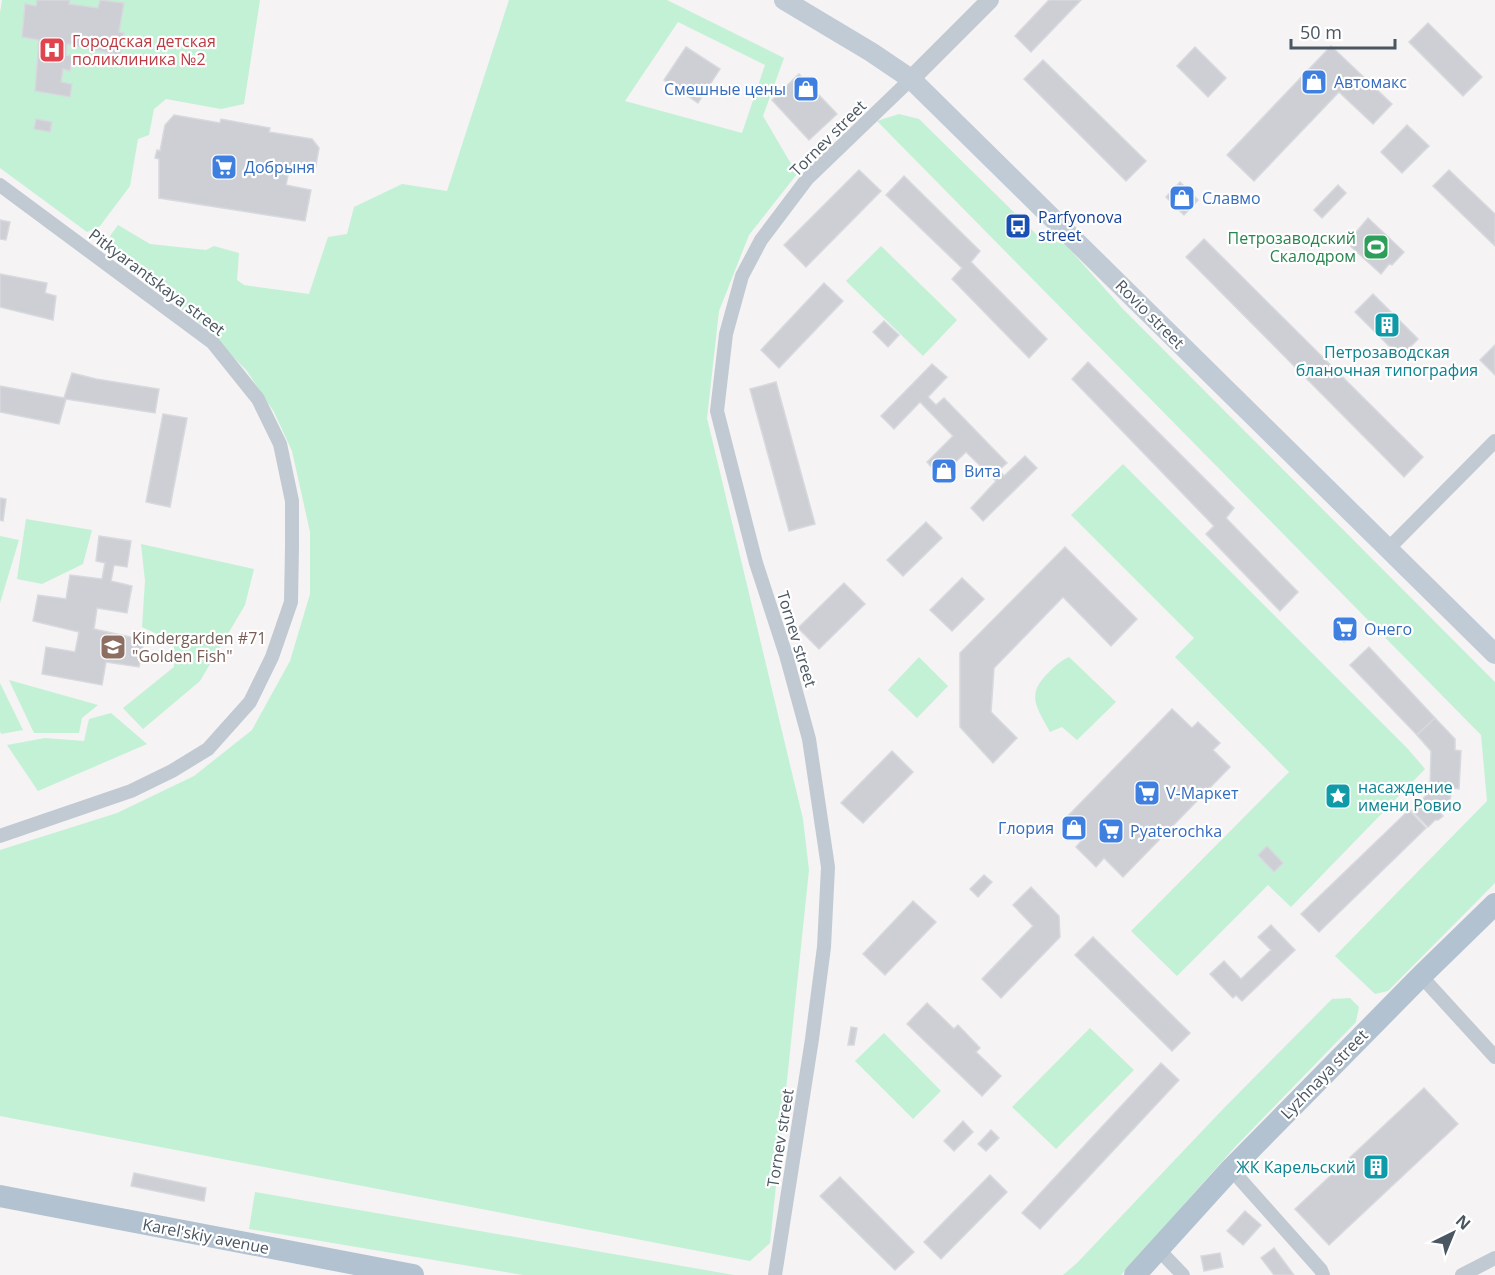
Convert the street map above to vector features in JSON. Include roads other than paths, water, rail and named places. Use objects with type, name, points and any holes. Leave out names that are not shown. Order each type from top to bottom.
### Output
[{"type":"main road","name":"Rovio street","points":[[784,0],[871,52],[911,80],[1495,654]]},
{"type":"main road","name":"Lyzhnaya street","points":[[1159,1250],[1232,1169],[1421,976],[1495,904]]},
{"type":"main road","name":"Karel'skiy avenue","points":[[0,1196],[413,1275]]},
{"type":"main road","points":[[1135,1275],[1159,1250]]},
{"type":"street","points":[[911,80],[990,0]]},
{"type":"street","name":"Tornev street","points":[[775,1275],[824,947],[828,867],[809,739],[786,655],[756,563],[717,411],[726,334],[742,276],[761,240],[807,179],[911,80]]},
{"type":"street","name":"Pitkyarantskaya street","points":[[0,185],[213,343],[258,399],[280,444],[292,501],[291,602],[272,657],[250,702],[208,749],[172,771],[131,791],[0,836]]},
{"type":"street","points":[[1388,549],[1495,441]]},
{"type":"street","points":[[1421,976],[1495,1056]]},
{"type":"street","points":[[1232,1169],[1323,1275]]},
{"type":"street","points":[[1159,1250],[1183,1275]]},
{"type":"street","points":[[1462,1275],[1495,1258]]},
{"type":"place","name":"Городская детская поликлиника №2","points":[[52,50]]},
{"type":"place","name":"Автомакс","points":[[1314,82]]},
{"type":"place","name":"Смешные цены","points":[[806,89]]},
{"type":"place","name":"Добрыня","points":[[224,167]]},
{"type":"place","name":"Славмо","points":[[1182,198]]},
{"type":"place","name":"Parfyonova street","points":[[1018,226]]},
{"type":"place","name":"Петрозаводский Скалодром","points":[[1376,247]]},
{"type":"place","name":"Петрозаводская бланочная типография","points":[[1387,325]]},
{"type":"place","name":"Вита","points":[[944,471]]},
{"type":"place","name":"Онего","points":[[1345,629]]},
{"type":"place","name":"Kindergarden #71 \"Golden Fish\"","points":[[113,647]]},
{"type":"place","name":"V-Маркет","points":[[1147,793]]},
{"type":"place","name":"насаждение имени Ровио","points":[[1338,796]]},
{"type":"place","name":"Глория","points":[[1074,828]]},
{"type":"place","name":"Pyaterochka","points":[[1111,831]]},
{"type":"place","name":"ЖК Карельский","points":[[1376,1167]]}]
